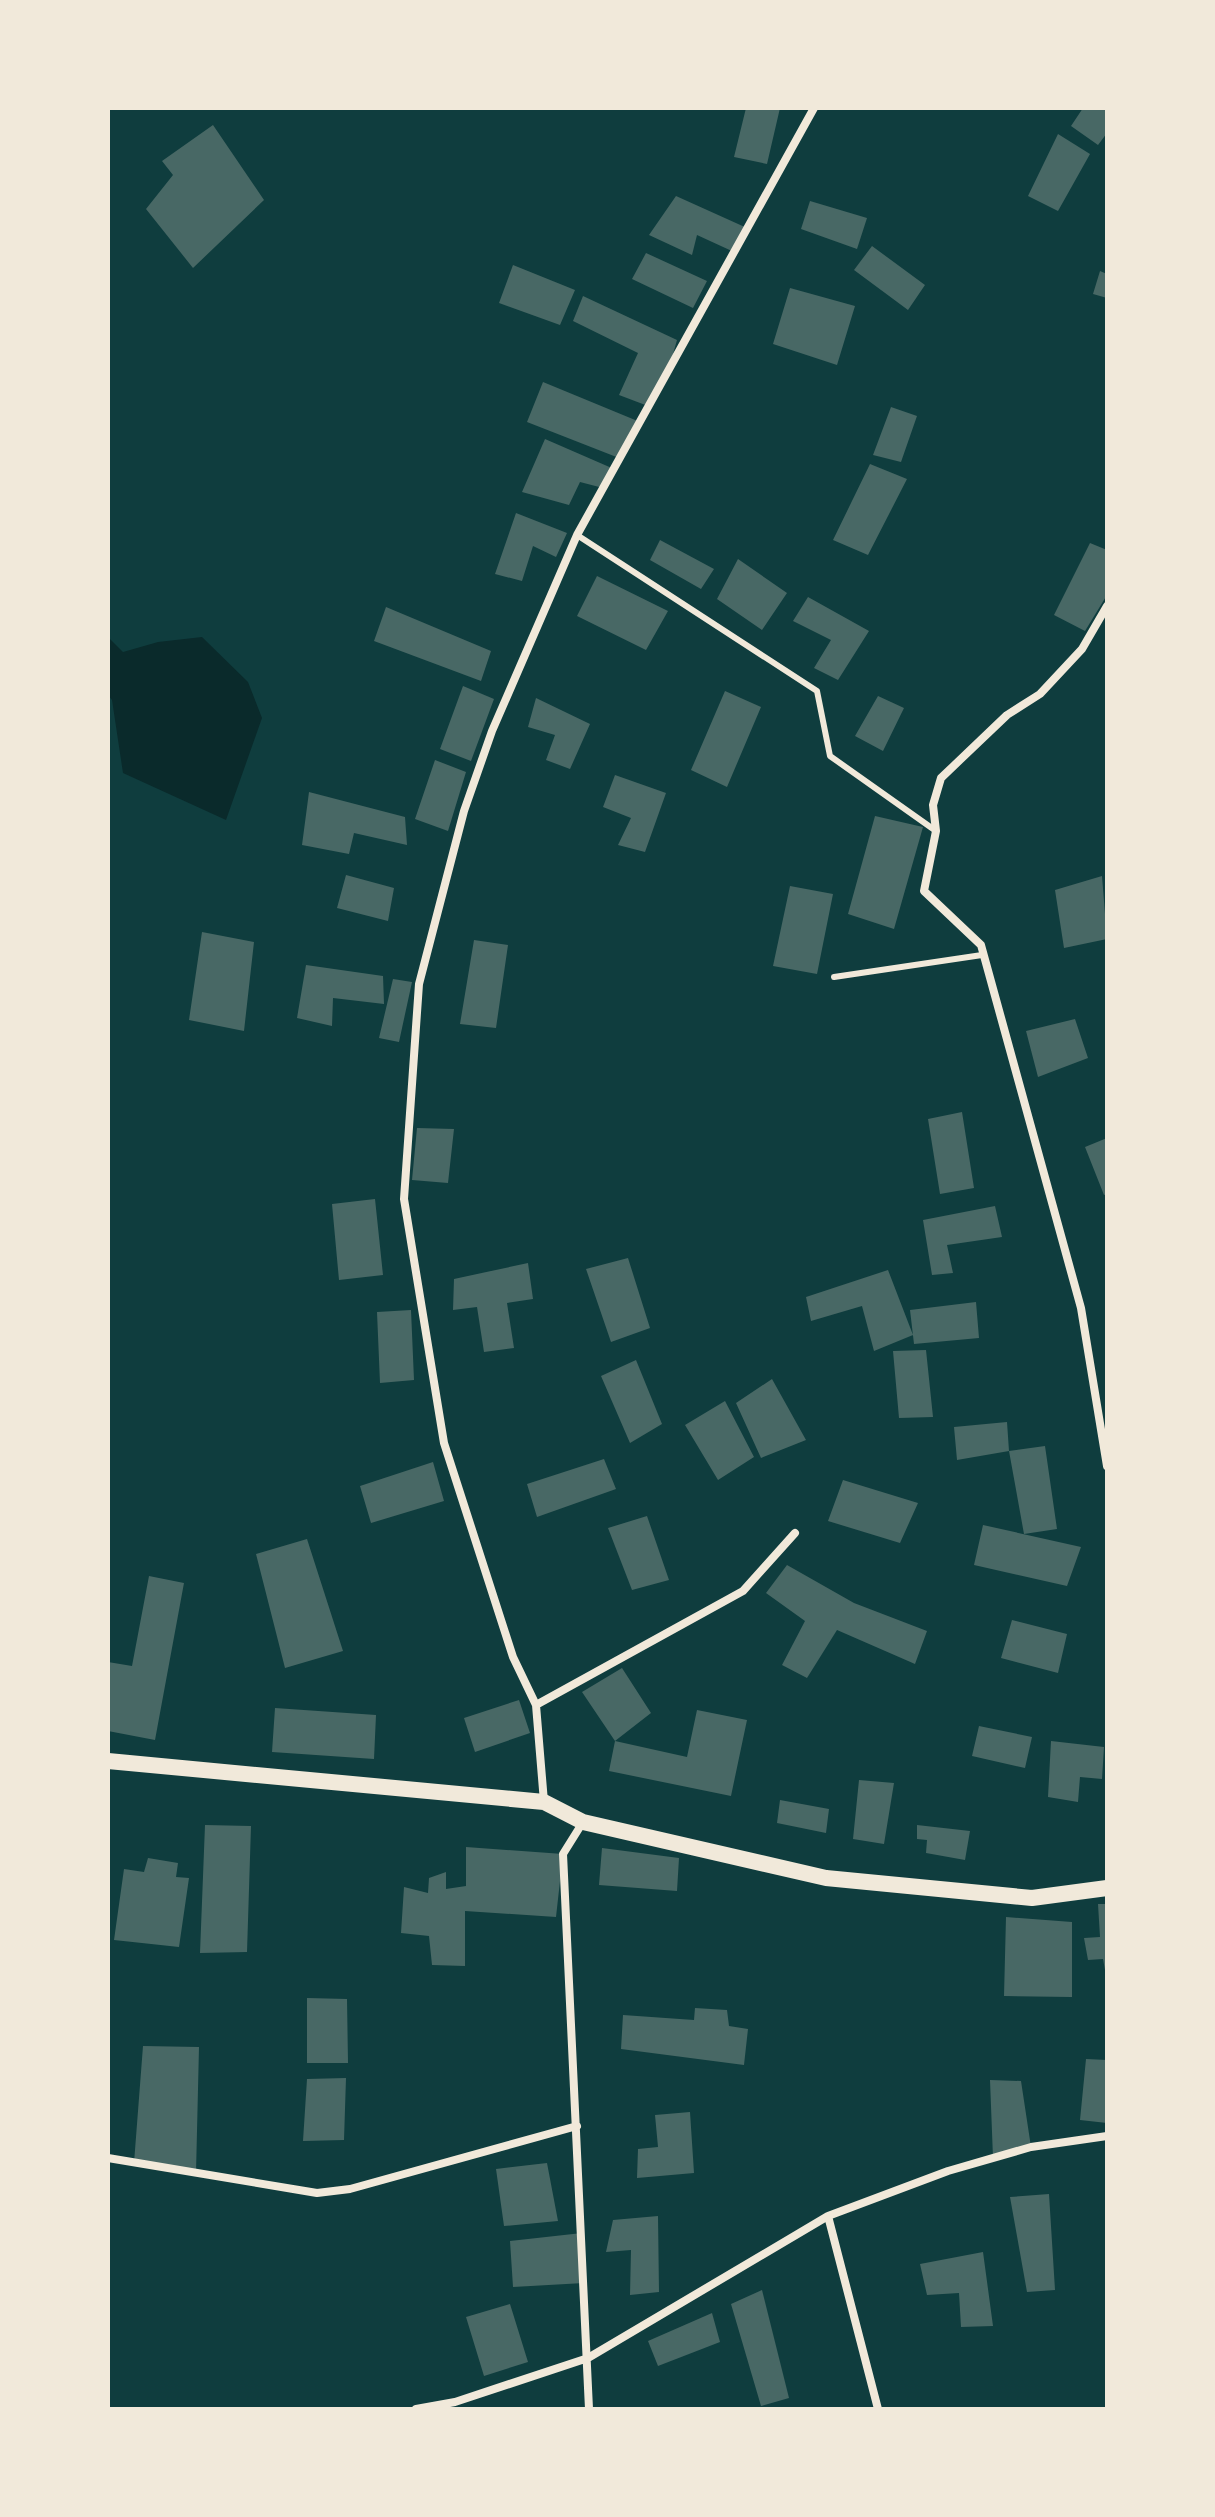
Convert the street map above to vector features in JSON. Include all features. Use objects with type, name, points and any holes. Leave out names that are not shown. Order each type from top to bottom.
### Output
[{"type":"main road","points":[[108,1761],[544,1802],[583,1822],[826,1878],[1032,1898],[1107,1888]]},
{"type":"street","points":[[544,1802],[536,1705],[513,1657],[444,1443],[404,1199],[419,984],[460,825],[492,731],[577,535],[814,108]]},
{"type":"street","points":[[1107,606],[1082,649],[1040,694],[1007,715],[941,778],[933,805],[936,831],[924,891],[981,945],[1081,1308],[1107,1466]]},
{"type":"street","points":[[536,1705],[743,1591],[795,1533]]},
{"type":"street","points":[[583,1822],[563,1854],[589,2409]]},
{"type":"street","points":[[108,2158],[317,2193],[350,2189],[577,2126]]},
{"type":"street","points":[[416,2409],[455,2402],[588,2358],[828,2216],[948,2171],[1031,2147],[1107,2136]]},
{"type":"street","points":[[828,2216],[878,2409]]},
{"type":"lane","points":[[577,535],[817,691],[830,756],[936,831]]},
{"type":"lane","points":[[834,977],[982,955]]},
{"type":"water","points":[[108,637],[123,652],[158,642],[202,637],[248,682],[262,718],[226,820],[123,773],[112,700],[108,695]]},
{"type":"building","points":[[746,108],[780,108],[767,164],[734,157]]},
{"type":"building","points":[[1083,108],[1107,108],[1107,133],[1098,145],[1071,126]]},
{"type":"building","points":[[213,125],[264,200],[193,268],[146,209],[173,175],[162,161]]},
{"type":"building","points":[[1058,134],[1090,154],[1058,211],[1028,196]]},
{"type":"building","points":[[676,196],[747,228],[734,252],[697,235],[692,255],[649,235]]},
{"type":"building","points":[[810,201],[867,218],[857,249],[801,229]]},
{"type":"building","points":[[872,246],[925,285],[908,310],[854,270]]},
{"type":"building","points":[[646,253],[707,281],[693,308],[632,279]]},
{"type":"building","points":[[513,265],[575,290],[560,325],[499,303]]},
{"type":"building","points":[[1100,271],[1107,274],[1107,298],[1093,294]]},
{"type":"building","points":[[790,288],[855,306],[837,365],[773,344]]},
{"type":"building","points":[[583,296],[677,340],[669,368],[648,406],[619,395],[638,353],[573,321]]},
{"type":"building","points":[[543,382],[640,422],[619,458],[527,422]]},
{"type":"building","points":[[891,407],[917,416],[901,462],[873,455]]},
{"type":"building","points":[[545,439],[614,469],[603,488],[580,482],[569,505],[522,492]]},
{"type":"building","points":[[870,464],[907,479],[868,555],[833,540]]},
{"type":"building","points":[[516,513],[567,533],[556,557],[533,546],[522,581],[495,574]]},
{"type":"building","points":[[660,540],[714,569],[701,589],[650,560]]},
{"type":"building","points":[[1090,543],[1107,550],[1107,595],[1085,631],[1054,615]]},
{"type":"building","points":[[738,559],[787,593],[762,630],[717,599]]},
{"type":"building","points":[[597,576],[668,611],[646,650],[577,616]]},
{"type":"building","points":[[808,597],[869,631],[838,680],[814,668],[831,640],[793,621]]},
{"type":"building","points":[[386,607],[491,651],[481,681],[374,641]]},
{"type":"building","points":[[463,686],[494,699],[471,761],[440,749]]},
{"type":"building","points":[[725,691],[761,707],[727,787],[691,770]]},
{"type":"building","points":[[878,696],[904,708],[883,751],[855,736]]},
{"type":"building","points":[[536,698],[590,724],[570,769],[546,760],[555,735],[528,727]]},
{"type":"building","points":[[435,760],[466,772],[448,831],[415,819]]},
{"type":"building","points":[[615,775],[666,793],[645,852],[618,845],[631,818],[603,807]]},
{"type":"building","points":[[309,792],[405,817],[407,845],[354,833],[349,854],[302,845]]},
{"type":"building","points":[[875,816],[923,827],[894,929],[848,914]]},
{"type":"building","points":[[346,875],[394,888],[388,921],[337,908]]},
{"type":"building","points":[[1102,876],[1107,939],[1064,948],[1055,890]]},
{"type":"building","points":[[790,886],[833,894],[817,974],[773,966]]},
{"type":"building","points":[[202,932],[254,942],[244,1031],[189,1020]]},
{"type":"building","points":[[474,940],[508,945],[496,1028],[460,1024]]},
{"type":"building","points":[[306,965],[383,976],[384,1004],[333,998],[332,1026],[297,1018]]},
{"type":"building","points":[[393,979],[412,982],[399,1042],[379,1038]]},
{"type":"building","points":[[1075,1019],[1088,1058],[1038,1077],[1026,1031]]},
{"type":"building","points":[[962,1112],[974,1188],[940,1194],[928,1119]]},
{"type":"building","points":[[417,1128],[454,1129],[448,1183],[412,1180]]},
{"type":"building","points":[[1107,1138],[1107,1194],[1104,1195],[1085,1147]]},
{"type":"building","points":[[375,1199],[383,1275],[339,1280],[332,1204]]},
{"type":"building","points":[[995,1206],[1002,1237],[947,1245],[953,1273],[932,1275],[923,1220]]},
{"type":"building","points":[[628,1258],[650,1328],[611,1342],[586,1269]]},
{"type":"building","points":[[528,1263],[533,1299],[507,1303],[514,1348],[484,1352],[477,1307],[453,1310],[454,1279]]},
{"type":"building","points":[[888,1270],[913,1335],[874,1351],[862,1306],[811,1321],[806,1297]]},
{"type":"building","points":[[976,1302],[979,1338],[914,1344],[910,1310]]},
{"type":"building","points":[[411,1310],[414,1380],[380,1383],[377,1312]]},
{"type":"building","points":[[926,1350],[933,1417],[899,1418],[893,1351]]},
{"type":"building","points":[[636,1360],[662,1424],[630,1443],[601,1376]]},
{"type":"building","points":[[772,1379],[806,1440],[761,1458],[736,1403]]},
{"type":"building","points":[[725,1401],[754,1457],[718,1480],[685,1425]]},
{"type":"building","points":[[1007,1422],[1009,1451],[957,1460],[954,1427]]},
{"type":"building","points":[[1045,1446],[1057,1529],[1024,1534],[1009,1451]]},
{"type":"building","points":[[604,1459],[616,1489],[537,1517],[527,1484]]},
{"type":"building","points":[[433,1462],[444,1501],[371,1523],[360,1486]]},
{"type":"building","points":[[843,1480],[918,1503],[900,1543],[828,1521]]},
{"type":"building","points":[[647,1516],[669,1580],[632,1590],[608,1528]]},
{"type":"building","points":[[983,1525],[1081,1547],[1067,1586],[974,1565]]},
{"type":"building","points":[[307,1539],[343,1651],[285,1668],[256,1554]]},
{"type":"building","points":[[787,1565],[854,1603],[927,1631],[915,1664],[837,1630],[807,1678],[782,1665],[805,1621],[766,1593]]},
{"type":"building","points":[[149,1576],[184,1583],[155,1740],[108,1731],[108,1662],[132,1666]]},
{"type":"building","points":[[1012,1620],[1067,1634],[1058,1673],[1001,1658]]},
{"type":"building","points":[[622,1668],[651,1713],[615,1741],[582,1692]]},
{"type":"building","points":[[519,1700],[530,1733],[475,1752],[464,1718]]},
{"type":"building","points":[[275,1708],[376,1715],[374,1759],[272,1752]]},
{"type":"building","points":[[697,1710],[747,1720],[731,1796],[609,1771],[615,1741],[687,1757]]},
{"type":"building","points":[[979,1726],[1032,1737],[1025,1768],[972,1756]]},
{"type":"building","points":[[1051,1741],[1104,1747],[1102,1779],[1080,1777],[1078,1802],[1048,1797]]},
{"type":"building","points":[[859,1780],[894,1783],[884,1844],[853,1839]]},
{"type":"building","points":[[780,1800],[829,1809],[826,1833],[777,1823]]},
{"type":"building","points":[[205,1825],[251,1826],[247,1952],[200,1953]]},
{"type":"building","points":[[917,1825],[970,1831],[965,1860],[926,1853],[927,1840],[917,1839]]},
{"type":"building","points":[[466,1847],[563,1854],[556,1917],[465,1911],[465,1966],[432,1965],[429,1936],[401,1933],[404,1887],[428,1893],[429,1878],[446,1872],[446,1889],[466,1886]]},
{"type":"building","points":[[602,1848],[679,1858],[677,1891],[599,1885]]},
{"type":"building","points":[[148,1858],[178,1863],[176,1877],[189,1878],[179,1947],[114,1940],[124,1869],[144,1872]]},
{"type":"building","points":[[1098,1904],[1107,1904],[1107,1981],[1103,1959],[1088,1960],[1084,1938],[1100,1937]]},
{"type":"building","points":[[1006,1917],[1072,1922],[1072,1997],[1004,1996]]},
{"type":"building","points":[[307,1998],[347,1999],[348,2063],[307,2063]]},
{"type":"building","points":[[695,2008],[727,2010],[729,2026],[748,2029],[744,2065],[621,2049],[623,2015],[694,2020]]},
{"type":"building","points":[[143,2046],[199,2047],[196,2173],[134,2163]]},
{"type":"building","points":[[1086,2059],[1107,2060],[1107,2123],[1080,2120]]},
{"type":"building","points":[[346,2078],[344,2140],[303,2141],[307,2079]]},
{"type":"building","points":[[990,2080],[1021,2081],[1031,2147],[993,2158]]},
{"type":"building","points":[[690,2112],[694,2173],[637,2178],[638,2149],[658,2147],[655,2115]]},
{"type":"building","points":[[547,2163],[558,2221],[504,2226],[496,2169]]},
{"type":"building","points":[[1049,2194],[1055,2290],[1027,2292],[1010,2197]]},
{"type":"building","points":[[658,2216],[659,2292],[630,2295],[631,2250],[606,2252],[613,2220]]},
{"type":"building","points":[[582,2233],[584,2283],[513,2287],[510,2241]]},
{"type":"building","points":[[983,2252],[993,2326],[961,2327],[959,2293],[927,2295],[920,2264]]},
{"type":"building","points":[[762,2290],[789,2398],[761,2406],[731,2304]]},
{"type":"building","points":[[510,2304],[528,2362],[484,2376],[466,2317]]},
{"type":"building","points":[[712,2313],[720,2342],[658,2366],[648,2341]]}]
